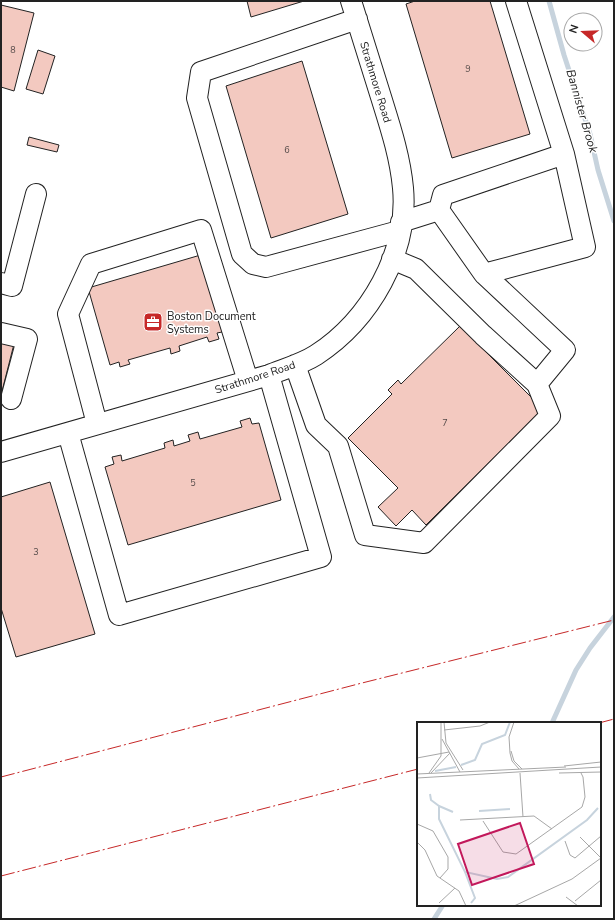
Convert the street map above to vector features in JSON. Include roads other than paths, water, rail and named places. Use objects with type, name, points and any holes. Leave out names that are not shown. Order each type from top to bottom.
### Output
[{"type":"street","points":[[484,274],[586,247],[564,154],[516,1]]},
{"type":"street","points":[[354,10],[201,72],[197,98],[242,254],[253,264],[266,267],[400,226],[439,210]]},
{"type":"street","name":"Strathmore Road","points":[[1,452],[269,375],[315,355],[334,342],[366,308],[380,286],[392,259],[403,214],[403,188],[391,132],[354,10]]},
{"type":"street","points":[[439,210],[443,195],[564,154]]},
{"type":"street","points":[[1,283],[12,286],[36,194]]},
{"type":"street","points":[[439,210],[484,274],[565,350],[537,384]]},
{"type":"street","points":[[97,424],[68,314],[91,264],[200,230],[248,380]]},
{"type":"street","points":[[294,365],[316,425],[338,446],[365,535],[424,543],[550,416],[537,384],[483,335],[416,269],[392,259]]},
{"type":"street","points":[[1,333],[27,339],[12,399]]},
{"type":"street","points":[[68,433],[119,615],[320,558],[269,375]]},
{"type":"waterway","name":"Bannister Brook","points":[[549,1],[564,55],[590,134],[598,170],[614,221]]},
{"type":"waterway","name":"Bannister Brook","points":[[552,722],[576,670],[590,648],[614,617]]},
{"type":"waterway","name":"Bannister Brook","points":[[434,919],[442,906]]},
{"type":"place","name":"Boston Document Systems","points":[[153,322]]}]
